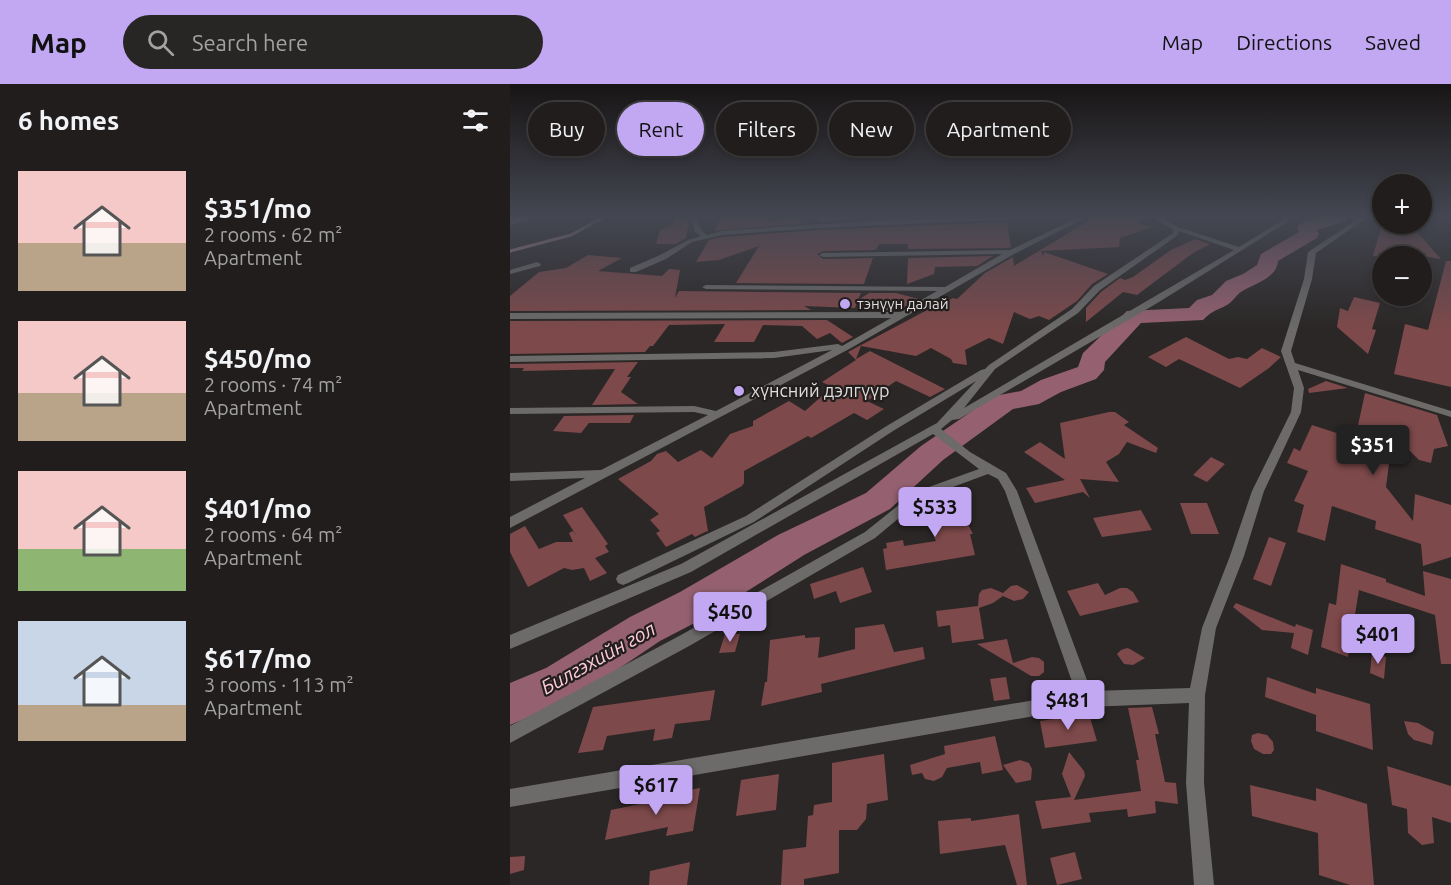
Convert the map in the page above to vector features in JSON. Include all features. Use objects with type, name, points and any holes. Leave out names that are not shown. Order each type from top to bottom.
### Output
[{"type":"street","points":[[633,270],[667,254]]},
{"type":"street","points":[[823,255],[862,254]]},
{"type":"street","points":[[510,523],[848,346],[1007,254]]},
{"type":"street","points":[[623,579],[750,519],[889,429],[992,367],[1075,310],[1097,288],[1146,254]]},
{"type":"street","points":[[510,642],[686,568],[938,429],[1230,254]]},
{"type":"street","points":[[1204,885],[1196,783],[1197,695],[1209,628],[1237,556],[1258,491],[1296,412],[1299,388],[1286,351],[1308,279],[1312,254]]},
{"type":"street","points":[[510,272],[537,264]]},
{"type":"street","points":[[706,287],[947,289]]},
{"type":"street","points":[[510,316],[903,315]]},
{"type":"street","points":[[510,359],[774,355],[848,346]]},
{"type":"street","points":[[1291,365],[1451,414]]},
{"type":"street","points":[[938,429],[970,395],[992,367]]},
{"type":"street","points":[[510,411],[694,409],[718,414]]},
{"type":"street","points":[[938,429],[966,455],[1002,476],[1011,491],[1086,699]]},
{"type":"street","points":[[510,735],[726,618],[861,540],[919,495],[989,470]]},
{"type":"street","points":[[510,477],[604,474]]},
{"type":"street","points":[[510,798],[1086,699],[1197,695]]},
{"type":"building","points":[[701,254],[735,254],[719,260],[696,262]]},
{"type":"building","points":[[754,254],[817,254],[823,259],[873,258],[864,284],[736,283]]},
{"type":"building","points":[[1033,254],[1051,254],[1108,274],[1092,284],[1077,301],[1049,320],[1039,316],[1030,319],[1014,312],[1003,344],[989,338],[965,350],[967,365],[953,363],[951,359],[931,348],[916,356],[861,346],[856,359],[870,351],[945,389],[930,397],[896,381],[867,401],[884,409],[867,420],[854,413],[811,438],[808,436],[744,471],[742,486],[704,507],[708,531],[695,537],[692,534],[666,547],[656,533],[660,531],[650,520],[659,514],[618,479],[651,461],[657,454],[666,451],[678,462],[701,450],[712,458],[730,434],[753,426],[753,421],[789,401],[805,411],[832,387],[822,382],[856,360],[848,352],[929,309],[922,309],[935,302],[942,304],[953,298],[957,299],[985,273],[1013,257],[1014,266]]},
{"type":"building","points":[[1165,254],[1191,254],[1137,295],[1123,292],[1086,322],[1086,308],[1101,292],[1120,278],[1125,280],[1133,277]]},
{"type":"building","points":[[1432,254],[1437,254],[1441,259],[1432,258]]},
{"type":"building","points":[[588,255],[622,258],[598,271],[662,276],[669,269],[680,270],[675,298],[679,291],[861,293],[858,300],[869,293],[896,293],[919,299],[899,310],[865,310],[857,302],[855,308],[804,306],[811,310],[510,311],[510,296],[539,272],[566,268]]},
{"type":"building","points":[[993,256],[977,266],[935,267],[934,274],[907,284],[908,258]]},
{"type":"building","points":[[1446,261],[1451,261],[1451,387],[1394,374],[1405,324],[1428,330]]},
{"type":"building","points":[[1354,297],[1372,301],[1372,306],[1379,306],[1372,329],[1376,330],[1368,354],[1337,327],[1340,308],[1348,311]]},
{"type":"building","points":[[827,320],[853,337],[842,343],[830,333],[817,339],[802,326],[763,325],[754,342],[714,342],[725,324],[669,325],[653,346],[645,352],[510,354],[510,321]]},
{"type":"building","points":[[1186,337],[1229,359],[1238,357],[1247,359],[1262,348],[1281,357],[1240,388],[1179,359],[1166,367],[1148,357]]},
{"type":"building","points":[[638,362],[627,377],[631,377],[621,392],[638,404],[592,405],[615,369],[522,371],[524,368],[510,368],[510,364]]},
{"type":"building","points":[[1326,381],[1348,388],[1309,393],[1308,389]]},
{"type":"building","points":[[1365,393],[1437,415],[1448,446],[1434,449],[1431,463],[1419,460],[1408,449],[1390,456],[1386,487],[1413,521],[1415,494],[1451,505],[1451,557],[1423,566],[1421,544],[1375,529],[1376,521],[1332,506],[1325,541],[1297,532],[1304,505],[1294,501],[1308,471],[1287,463],[1294,448],[1300,451],[1312,425],[1355,439]]},
{"type":"building","points":[[1115,412],[1129,422],[1124,425],[1158,448],[1156,453],[1127,442],[1119,454],[1106,462],[1119,482],[1080,479],[1090,498],[1083,492],[1035,503],[1026,488],[1065,480],[1024,452],[1040,442],[1065,459],[1060,423]]},
{"type":"building","points":[[634,415],[630,423],[589,423],[581,433],[553,431],[564,416]]},
{"type":"building","points":[[1211,457],[1225,464],[1207,482],[1193,475]]},
{"type":"building","points":[[954,498],[973,534],[970,534],[975,555],[886,570],[883,549],[887,548],[886,543],[903,540],[904,546],[936,541],[920,505]]},
{"type":"building","points":[[1180,503],[1207,503],[1219,534],[1191,534]]},
{"type":"building","points":[[582,507],[608,544],[605,546],[609,552],[595,558],[607,573],[590,581],[584,568],[572,570],[564,568],[528,587],[510,552],[510,534],[525,526],[539,549],[556,542],[573,542],[569,533],[573,531],[578,538],[563,515]]},
{"type":"building","points":[[1141,510],[1152,530],[1102,537],[1093,518]]},
{"type":"building","points":[[1269,537],[1286,543],[1271,586],[1253,579]]},
{"type":"building","points":[[1341,564],[1386,579],[1386,582],[1425,596],[1423,571],[1451,579],[1451,664],[1441,664],[1435,615],[1359,590],[1348,657],[1321,647],[1329,603],[1336,605]]},
{"type":"building","points":[[863,567],[872,592],[840,603],[836,591],[814,599],[810,584]]},
{"type":"building","points":[[1098,583],[1105,595],[1120,588],[1127,588],[1133,592],[1139,602],[1080,616],[1067,591]]},
{"type":"building","points":[[1017,585],[1029,592],[1023,599],[1014,601],[1003,596],[979,608],[984,639],[952,643],[950,625],[938,627],[936,611],[978,606],[979,594],[982,590],[991,588],[1003,593],[1011,586]]},
{"type":"building","points":[[1236,603],[1295,627],[1296,624],[1313,630],[1308,655],[1291,648],[1294,633],[1262,630],[1233,607]]},
{"type":"building","points":[[884,624],[894,652],[923,647],[925,659],[821,684],[822,692],[761,706],[765,682],[767,682],[770,640],[805,635],[805,638],[820,637],[818,658],[855,649],[855,628]]},
{"type":"building","points":[[725,634],[740,634],[735,652],[719,653]]},
{"type":"building","points":[[1007,639],[1013,663],[1032,657],[1039,658],[1044,662],[1044,672],[1039,676],[1031,676],[977,644]]},
{"type":"building","points":[[1127,648],[1145,658],[1133,665],[1124,664],[1117,654]]},
{"type":"building","points":[[1372,652],[1386,657],[1384,679],[1370,673]]},
{"type":"building","points":[[1006,677],[1010,699],[994,701],[990,679]]},
{"type":"building","points":[[1267,677],[1316,694],[1316,688],[1370,704],[1373,750],[1316,731],[1316,715],[1265,697]]},
{"type":"building","points":[[715,690],[710,720],[675,724],[672,738],[653,741],[655,729],[607,736],[603,750],[578,753],[593,707]]},
{"type":"building","points":[[1152,707],[1159,734],[1155,734],[1165,782],[1176,783],[1178,804],[1155,801],[1156,813],[1128,817],[1127,809],[1089,813],[1091,822],[1042,829],[1035,801],[1071,797],[1062,774],[1069,752],[1084,771],[1085,776],[1074,800],[1141,791],[1136,760],[1139,760],[1128,708]]},
{"type":"building","points":[[1089,714],[1097,741],[1045,748],[1040,721]]},
{"type":"building","points":[[1404,721],[1418,723],[1434,732],[1432,745],[1414,740],[1408,734]]},
{"type":"building","points":[[1258,733],[1267,735],[1273,742],[1274,750],[1271,754],[1263,754],[1254,749],[1251,741],[1252,735]]},
{"type":"building","points":[[995,736],[1003,770],[982,774],[980,762],[947,768],[942,777],[934,781],[925,779],[922,773],[912,775],[910,765],[945,754],[944,746]]},
{"type":"building","points":[[884,754],[888,800],[867,804],[866,819],[857,830],[839,830],[839,873],[804,879],[804,885],[781,885],[783,850],[806,847],[808,816],[813,815],[814,805],[832,802],[832,763]]},
{"type":"building","points":[[1020,760],[1029,763],[1032,769],[1031,780],[1016,783],[1003,765]]},
{"type":"building","points":[[1387,766],[1451,786],[1451,823],[1432,817],[1434,843],[1422,845],[1408,833],[1407,809],[1392,805]]},
{"type":"building","points":[[779,774],[776,810],[736,816],[741,780]]},
{"type":"building","points":[[1250,785],[1316,801],[1316,788],[1367,804],[1374,885],[1350,885],[1319,875],[1318,833],[1252,816]]},
{"type":"building","points":[[700,788],[693,831],[666,836],[668,827],[605,840],[611,810],[673,797],[674,793]]},
{"type":"building","points":[[1019,814],[1027,885],[1017,885],[1005,845],[940,854],[938,821],[971,818],[971,821]]},
{"type":"building","points":[[1075,852],[1082,879],[1057,885],[1050,858]]},
{"type":"building","points":[[525,856],[524,870],[510,874],[510,857]]},
{"type":"building","points":[[690,862],[687,885],[649,885],[650,871]]},
{"type":"waterway","name":"Билгэхийн гол","points":[[510,704],[562,682],[645,629],[694,604],[791,545],[878,501],[932,453],[1004,402],[1029,398],[1051,386],[1087,373],[1091,370],[1092,359],[1135,316],[1195,315],[1205,305],[1220,300],[1234,286],[1251,279],[1267,267],[1268,258],[1274,254]]},
{"type":"place","name":"тэнүүн далай","points":[[845,304]]},
{"type":"place","name":"хүнсний дэлгүүр","points":[[739,391]]}]
